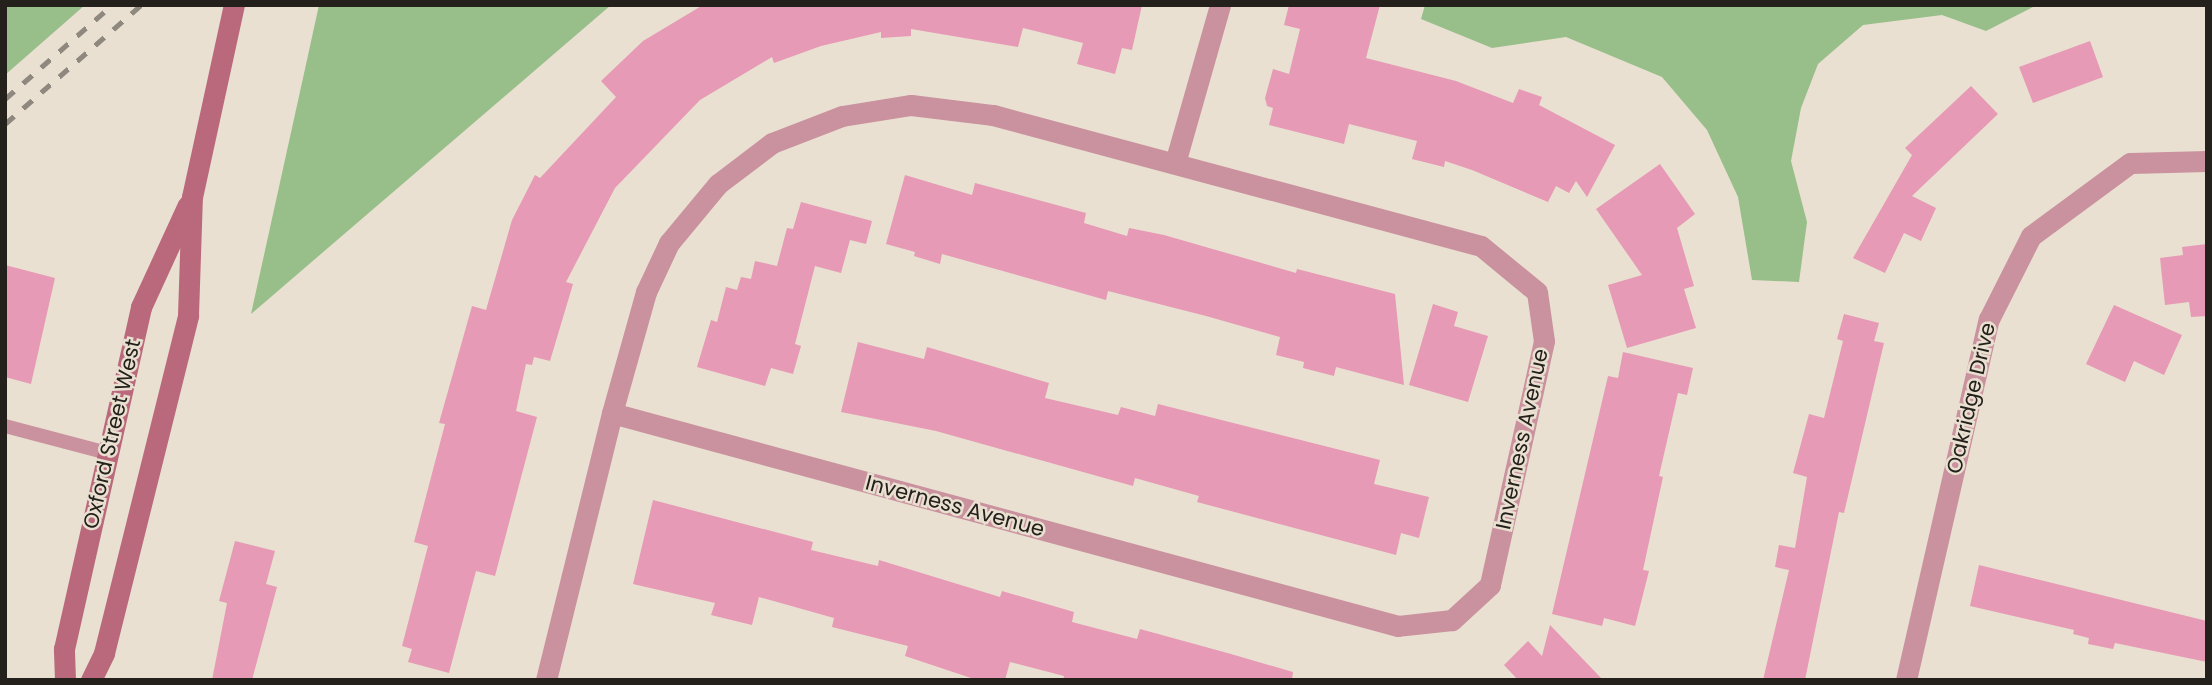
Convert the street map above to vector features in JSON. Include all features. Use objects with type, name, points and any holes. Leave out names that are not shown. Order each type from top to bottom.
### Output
[{"type":"main road","name":"Oxford Street West","points":[[91,680],[104,653],[188,315],[192,197],[234,5]]},
{"type":"main road","name":"Oxford Street West","points":[[65,680],[64,649],[141,307],[192,197]]},
{"type":"street","points":[[1175,163],[1220,5]]},
{"type":"street","name":"Inverness Avenue","points":[[546,680],[612,414],[646,292],[669,243],[719,184],[772,143],[842,116],[911,105],[993,115],[1481,246],[1537,292],[1544,341],[1490,585],[1452,620],[1398,626],[612,414]]},
{"type":"street","name":"Oakridge Drive","points":[[1906,680],[1989,319],[2031,236],[2130,163],[2207,161]]},
{"type":"lane","points":[[5,426],[107,453]]},
{"type":"green space","points":[[5,5],[85,5],[5,75]]},
{"type":"green space","points":[[319,5],[611,5],[251,314],[305,69]]},
{"type":"green space","points":[[1425,5],[2037,5],[1986,31],[1942,15],[1863,25],[1818,64],[1801,108],[1791,161],[1807,222],[1799,282],[1752,280],[1738,197],[1707,130],[1662,77],[1566,37],[1492,48],[1421,19]]},
{"type":"building","points":[[703,5],[1142,5],[1132,50],[1122,48],[1115,74],[1077,64],[1083,43],[1023,28],[1018,47],[911,29],[911,36],[881,38],[881,32],[821,46],[774,63],[772,57],[700,100],[615,188],[566,282],[573,284],[550,361],[534,357],[532,365],[526,364],[516,411],[537,417],[495,576],[476,571],[449,673],[408,662],[412,649],[402,646],[428,546],[414,542],[445,424],[439,423],[472,306],[486,310],[512,220],[535,175],[540,178],[616,97],[601,81],[643,41]]},
{"type":"building","points":[[1289,5],[1380,5],[1366,58],[1456,81],[1513,103],[1519,89],[1542,97],[1539,105],[1615,145],[1587,197],[1576,181],[1569,193],[1556,186],[1548,202],[1445,161],[1444,167],[1412,159],[1417,141],[1349,124],[1344,144],[1269,125],[1273,108],[1267,106],[1265,98],[1273,69],[1289,74],[1300,29],[1284,25]]},
{"type":"building","points":[[2090,41],[2103,77],[2033,103],[2019,67]]},
{"type":"building","points":[[1971,86],[1998,114],[1912,196],[1936,208],[1921,241],[1904,233],[1885,273],[1853,258],[1912,155],[1905,148]]},
{"type":"building","points":[[1660,164],[1695,214],[1677,228],[1694,286],[1684,289],[1696,328],[1627,348],[1608,285],[1642,275],[1596,209]]},
{"type":"building","points":[[905,175],[972,195],[975,183],[1086,213],[1084,223],[1127,236],[1129,228],[1164,235],[1296,273],[1297,269],[1395,294],[1404,385],[1336,367],[1334,376],[1303,368],[1304,362],[1276,355],[1280,337],[1206,316],[1108,291],[1106,300],[942,254],[940,264],[914,256],[915,252],[886,244]]},
{"type":"building","points":[[801,202],[872,221],[866,244],[850,240],[841,273],[815,266],[795,344],[801,346],[793,374],[771,368],[765,386],[697,367],[711,320],[717,322],[726,287],[737,290],[741,277],[751,279],[755,261],[777,266],[787,228],[793,229]]},
{"type":"building","points":[[2207,244],[2207,316],[2191,317],[2189,302],[2165,305],[2160,258],[2183,255],[2182,247]]},
{"type":"building","points":[[5,265],[55,278],[31,384],[5,377]]},
{"type":"building","points":[[1433,304],[1458,312],[1454,326],[1488,336],[1468,402],[1409,385]]},
{"type":"building","points":[[2114,305],[2182,335],[2164,375],[2134,361],[2125,382],[2086,364]]},
{"type":"building","points":[[1844,314],[1879,323],[1874,341],[1884,343],[1844,513],[1839,512],[1805,680],[1763,680],[1789,570],[1775,567],[1779,545],[1795,548],[1807,477],[1793,473],[1809,414],[1824,418],[1843,341],[1837,339]]},
{"type":"building","points":[[858,342],[924,359],[927,347],[1049,383],[1045,398],[1118,415],[1121,407],[1155,416],[1158,404],[1380,460],[1374,484],[1429,497],[1419,538],[1401,533],[1396,555],[1197,502],[1199,496],[1135,478],[1133,486],[936,431],[841,412]]},
{"type":"building","points":[[1623,352],[1693,368],[1687,395],[1678,393],[1659,476],[1663,477],[1643,570],[1649,571],[1635,626],[1604,618],[1602,626],[1552,614],[1608,376],[1618,378]]},
{"type":"building","points":[[653,500],[813,542],[811,550],[878,566],[879,560],[1000,597],[1002,591],[1074,612],[1072,622],[1137,639],[1140,629],[1231,654],[1293,672],[1292,680],[1063,680],[1064,676],[1010,662],[1005,680],[977,680],[905,656],[908,646],[832,627],[834,618],[759,597],[752,625],[711,615],[715,603],[633,584]]},
{"type":"building","points":[[235,541],[275,551],[266,584],[277,587],[252,680],[212,680],[227,603],[219,601]]},
{"type":"building","points":[[1979,565],[2207,621],[2207,662],[2115,643],[2113,649],[2088,644],[2089,638],[2073,634],[2074,630],[1970,606]]},
{"type":"building","points":[[1550,625],[1603,680],[1518,680],[1504,665],[1528,641],[1542,656]]},
{"type":"railway","points":[[5,99],[112,5]]},
{"type":"railway","points":[[5,124],[141,5]]}]
